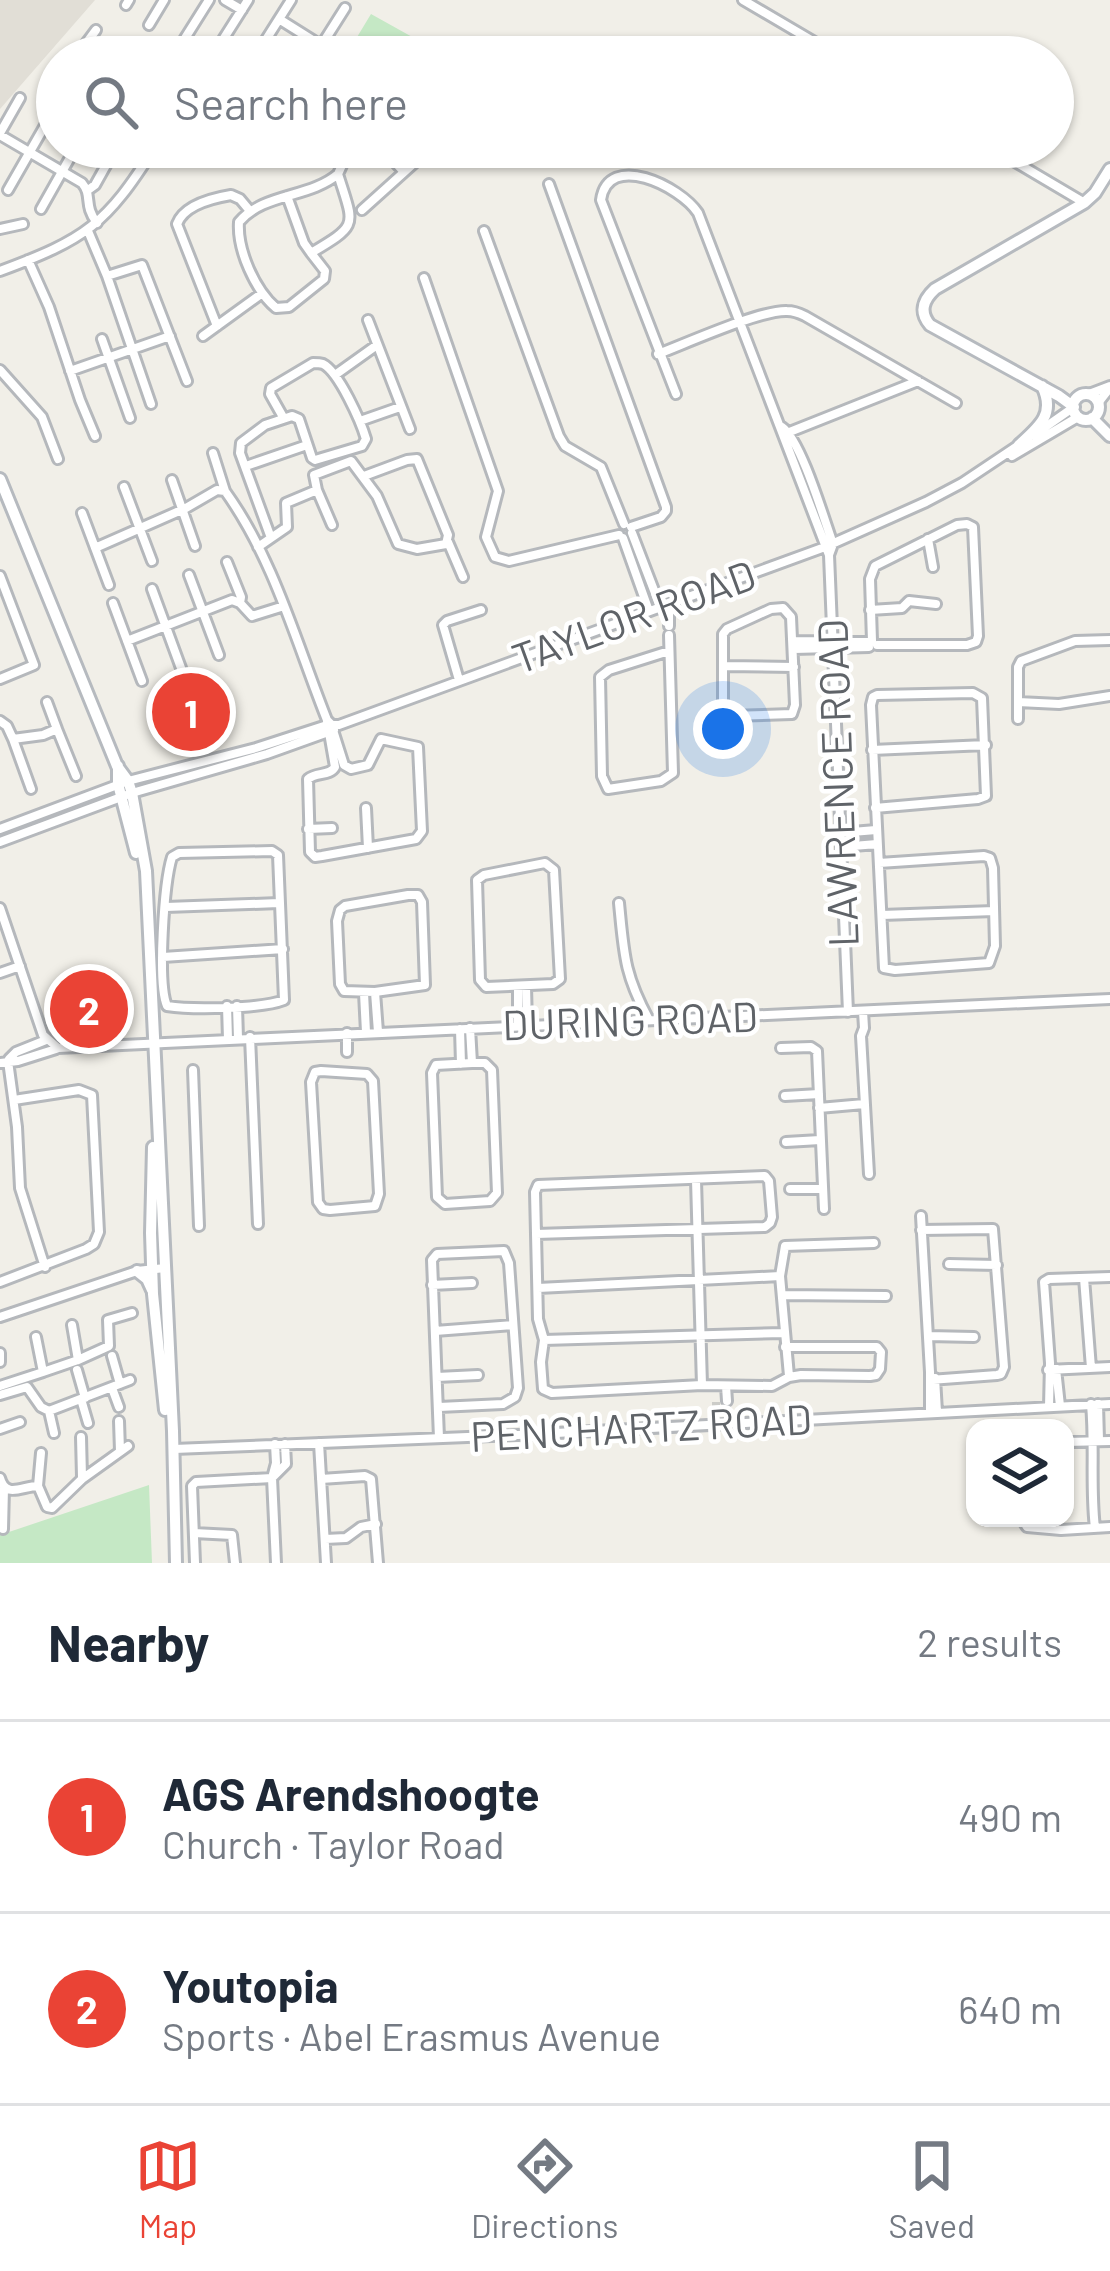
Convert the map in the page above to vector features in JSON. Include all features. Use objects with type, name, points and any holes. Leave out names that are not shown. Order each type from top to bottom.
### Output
[{"type":"street","points":[[148,25],[164,0]]},
{"type":"street","points":[[187,36],[209,0]]},
{"type":"street","points":[[224,0],[242,10]]},
{"type":"street","points":[[225,36],[248,0]]},
{"type":"street","points":[[269,36],[291,0]]},
{"type":"street","points":[[743,0],[804,36]]},
{"type":"street","points":[[328,36],[345,8]]},
{"type":"street","points":[[280,19],[306,36]]},
{"type":"street","points":[[93,36],[96,30]]},
{"type":"street","points":[[20,98],[0,134],[36,156]]},
{"type":"street","points":[[8,190],[36,142]]},
{"type":"street","points":[[57,168],[88,190],[89,212],[97,224]]},
{"type":"street","points":[[41,208],[64,168]]},
{"type":"street","points":[[88,190],[104,168]]},
{"type":"street","points":[[0,271],[88,231],[123,197],[142,168]]},
{"type":"street","points":[[311,254],[350,224],[339,168]]},
{"type":"street","points":[[400,168],[404,172]]},
{"type":"street","points":[[362,210],[408,168]]},
{"type":"street","points":[[1025,168],[1084,203]]},
{"type":"street","points":[[1110,169],[1084,203],[935,289],[923,304],[930,325],[1087,407],[1110,434]]},
{"type":"street","points":[[287,196],[304,243],[326,275],[283,309],[261,294],[239,222],[250,211],[287,196],[326,184],[338,174]]},
{"type":"street","name":"LAWRENCE ROAD","points":[[658,354],[601,200],[604,188],[634,175],[645,176],[691,202],[698,213],[829,549],[840,833],[856,1029],[861,1036],[869,1174]]},
{"type":"street","points":[[424,278],[498,491],[486,532],[490,550],[500,560],[509,561],[626,531],[661,517],[666,507],[549,184]]},
{"type":"street","points":[[217,326],[178,219],[184,211],[226,196],[237,196],[250,211]]},
{"type":"street","points":[[0,229],[23,224]]},
{"type":"street","points":[[88,231],[151,404]]},
{"type":"street","points":[[484,231],[563,443],[601,467],[649,610]]},
{"type":"street","points":[[28,260],[50,307],[95,436]]},
{"type":"street","points":[[107,276],[142,265],[187,381]]},
{"type":"street","points":[[203,336],[261,294]]},
{"type":"street","points":[[676,394],[658,354],[778,312],[798,313],[956,403]]},
{"type":"street","points":[[368,320],[410,429]]},
{"type":"street","points":[[70,371],[170,337]]},
{"type":"street","points":[[102,339],[130,418]]},
{"type":"street","points":[[335,375],[376,345]]},
{"type":"street","points":[[271,538],[240,453],[241,442],[283,417],[298,417],[315,460],[362,446],[366,439],[335,375],[325,365],[313,362],[271,388],[269,394],[283,417]]},
{"type":"street","points":[[0,370],[42,417],[58,459]]},
{"type":"street","points":[[785,431],[919,381]]},
{"type":"street","points":[[1018,445],[1046,419],[1048,403],[1042,386]]},
{"type":"street","points":[[1087,407],[1110,387]]},
{"type":"street","points":[[360,421],[400,406]]},
{"type":"street","name":"TAYLOR ROAD","points":[[125,789],[331,726],[829,549],[962,483],[1087,407]]},
{"type":"street","name":"TAYLOR ROAD","points":[[926,502],[961,488],[1087,407]]},
{"type":"street","points":[[246,466],[307,445]]},
{"type":"street","points":[[214,452],[225,491],[258,547],[283,604],[331,726],[344,764],[351,770],[368,766],[381,739],[411,743],[419,750],[420,835],[315,856],[309,849],[308,779],[335,767],[331,726]]},
{"type":"street","points":[[364,476],[417,459],[463,577]]},
{"type":"street","points":[[332,525],[314,475],[353,461],[377,496],[398,544],[430,549],[448,542]]},
{"type":"street","points":[[0,479],[118,766],[140,874],[176,1563]]},
{"type":"street","points":[[172,480],[195,546]]},
{"type":"street","points":[[124,487],[152,561]]},
{"type":"street","points":[[95,548],[217,490],[225,491]]},
{"type":"street","points":[[258,547],[287,527],[285,503],[317,490]]},
{"type":"street","points":[[82,513],[109,585]]},
{"type":"street","points":[[793,645],[967,645],[976,642],[973,527],[961,524],[875,566],[870,579],[872,644]]},
{"type":"street","points":[[626,531],[665,605],[669,630],[673,772],[662,781],[608,789],[602,776],[600,677],[669,651]]},
{"type":"street","points":[[928,539],[933,567]]},
{"type":"street","points":[[227,562],[240,603]]},
{"type":"street","points":[[189,575],[219,655]]},
{"type":"street","points":[[0,576],[34,665],[0,679]]},
{"type":"street","points":[[152,590],[181,668]]},
{"type":"street","points":[[127,641],[232,600],[252,616],[283,604]]},
{"type":"street","points":[[870,610],[903,608],[909,601],[937,604]]},
{"type":"street","points":[[113,603],[142,680]]},
{"type":"street","points":[[771,609],[789,612],[792,714],[734,717],[724,713],[724,666],[724,631],[771,609]]},
{"type":"street","points":[[459,680],[443,625],[481,610]]},
{"type":"street","points":[[1018,719],[1021,662],[1075,641],[1110,640]]},
{"type":"street","points":[[724,666],[794,667]]},
{"type":"street","points":[[875,808],[983,798],[988,790],[984,703],[976,694],[877,695],[871,700],[872,751],[875,808],[877,830],[877,844],[879,863],[884,966],[895,970],[989,964],[995,952],[994,911],[992,863],[986,856],[879,863]]},
{"type":"street","points":[[1018,702],[1059,704],[1110,696]]},
{"type":"street","points":[[47,702],[76,776]]},
{"type":"street","points":[[0,722],[8,726],[32,789]]},
{"type":"street","points":[[13,739],[57,729]]},
{"type":"street","points":[[872,751],[986,745]]},
{"type":"street","points":[[0,830],[125,789]]},
{"type":"street","points":[[0,842],[125,789]]},
{"type":"street","points":[[366,808],[368,848]]},
{"type":"street","points":[[308,829],[332,828]]},
{"type":"street","points":[[840,833],[877,830]]},
{"type":"street","points":[[841,847],[877,844]]},
{"type":"street","points":[[275,852],[284,1000],[277,1004],[167,1006],[166,907],[170,861],[178,853],[275,852]]},
{"type":"street","points":[[545,863],[554,870],[561,976],[556,983],[522,986],[489,988],[480,980],[477,880],[484,874],[545,863]]},
{"type":"street","points":[[418,895],[425,985],[375,992],[347,992],[341,987],[340,910],[418,895]]},
{"type":"street","points":[[166,907],[280,903]]},
{"type":"street","points":[[619,903],[628,979],[649,1020]]},
{"type":"street","points":[[0,908],[46,1040],[58,1048]]},
{"type":"street","points":[[881,915],[994,911]]},
{"type":"street","points":[[163,957],[283,950]]},
{"type":"street","points":[[0,973],[20,966]]},
{"type":"street","points":[[522,986],[522,1026]]},
{"type":"street","points":[[375,992],[378,1032]]},
{"type":"street","points":[[364,993],[366,1032]]},
{"type":"street","name":"DURING ROAD","points":[[4,1062],[58,1048],[250,1037],[1110,999]]},
{"type":"street","points":[[232,1006],[233,1038]]},
{"type":"street","points":[[465,1028],[466,1064]]},
{"type":"street","points":[[347,1033],[347,1072]]},
{"type":"street","points":[[250,1037],[258,1224]]},
{"type":"street","points":[[44,1267],[20,1188],[14,1100],[4,1062],[46,1040]]},
{"type":"street","points":[[781,1048],[817,1050],[824,1208]]},
{"type":"street","points":[[466,1064],[491,1066],[497,1193],[490,1202],[445,1204],[437,1197],[432,1072],[436,1065],[466,1064]]},
{"type":"street","points":[[193,1070],[200,1226]]},
{"type":"street","points":[[316,1071],[347,1072],[368,1074],[373,1081],[379,1200],[371,1207],[327,1210],[318,1202],[310,1082],[316,1071]]},
{"type":"street","points":[[0,1282],[86,1249],[98,1239],[89,1092],[14,1100]]},
{"type":"street","points":[[785,1096],[819,1094]]},
{"type":"street","points":[[819,1108],[864,1104]]},
{"type":"street","points":[[786,1142],[820,1140]]},
{"type":"street","points":[[536,1234],[765,1227],[772,1217],[765,1176],[538,1185],[535,1192],[538,1319],[544,1340],[543,1389],[549,1393],[772,1386],[789,1377],[873,1376],[879,1371],[881,1352],[875,1346],[785,1347]]},
{"type":"street","points":[[696,1180],[702,1385]]},
{"type":"street","points":[[790,1189],[823,1189]]},
{"type":"street","points":[[920,1216],[933,1413]]},
{"type":"street","points":[[921,1230],[990,1228],[995,1236],[1003,1371],[1000,1375],[932,1378]]},
{"type":"street","points":[[789,1377],[780,1276],[784,1247],[874,1243]]},
{"type":"street","points":[[439,1407],[513,1400],[518,1388],[509,1257],[504,1251],[436,1254],[431,1264],[439,1438]]},
{"type":"street","points":[[949,1264],[997,1264]]},
{"type":"street","points":[[0,1317],[137,1270],[159,1268]]},
{"type":"street","points":[[153,1294],[159,1268]]},
{"type":"street","points":[[137,1270],[153,1294],[172,1445]]},
{"type":"street","points":[[538,1288],[780,1276]]},
{"type":"street","points":[[1060,1406],[1043,1284],[1048,1279],[1110,1277]]},
{"type":"street","points":[[1084,1278],[1091,1368]]},
{"type":"street","points":[[432,1285],[472,1283]]},
{"type":"street","points":[[782,1295],[886,1295]]},
{"type":"street","points":[[0,1391],[43,1372],[78,1365],[109,1346],[108,1320],[132,1313]]},
{"type":"street","points":[[72,1325],[88,1423]]},
{"type":"street","points":[[435,1331],[513,1325]]},
{"type":"street","points":[[544,1340],[783,1333]]},
{"type":"street","points":[[928,1336],[974,1337]]},
{"type":"street","points":[[36,1337],[43,1372]]},
{"type":"street","points":[[112,1356],[121,1384],[119,1407]]},
{"type":"street","points":[[1052,1368],[1110,1367]]},
{"type":"street","points":[[1048,1407],[1052,1368]]},
{"type":"street","points":[[437,1377],[478,1375]]},
{"type":"street","points":[[0,1391],[27,1388],[40,1407],[49,1411],[121,1384]]},
{"type":"street","points":[[715,1386],[722,1424]]},
{"type":"street","points":[[721,1407],[727,1386]]},
{"type":"street","points":[[1095,1404],[1099,1441],[1091,1492],[1095,1528]]},
{"type":"street","name":"PENCHARTZ ROAD","points":[[172,1445],[439,1438],[1110,1404]]},
{"type":"street","points":[[49,1411],[54,1433]]},
{"type":"street","points":[[41,1453],[38,1486],[47,1507],[52,1508],[124,1449],[119,1421]]},
{"type":"street","points":[[0,1429],[20,1422]]},
{"type":"street","points":[[81,1437],[82,1479]]},
{"type":"street","points":[[320,1442],[326,1563]]},
{"type":"street","points":[[276,1563],[272,1478],[280,1444]]},
{"type":"street","points":[[195,1563],[190,1489],[194,1483],[272,1478]]},
{"type":"street","points":[[321,1479],[371,1478],[378,1563]]},
{"type":"street","points":[[2,1483],[14,1491],[38,1486]]},
{"type":"street","points":[[2,1483],[3,1529]]},
{"type":"street","points":[[325,1539],[346,1538],[376,1524]]},
{"type":"street","points":[[1031,1527],[1110,1527]]},
{"type":"street","points":[[194,1533],[232,1535],[236,1563]]},
{"type":"shaded area","points":[[0,0],[95,0],[64,36],[36,36],[36,68],[0,109]]},
{"type":"green space","points":[[371,14],[410,36],[358,36]]},
{"type":"green space","points":[[149,1485],[152,1563],[0,1563],[0,1535]]},
{"type":"tunnel","points":[[716,1402],[716,1412]]},
{"type":"place","name":"AGS Arendshoogte","points":[[191,712]]},
{"type":"place","name":"Youtopia","points":[[89,1009]]}]
